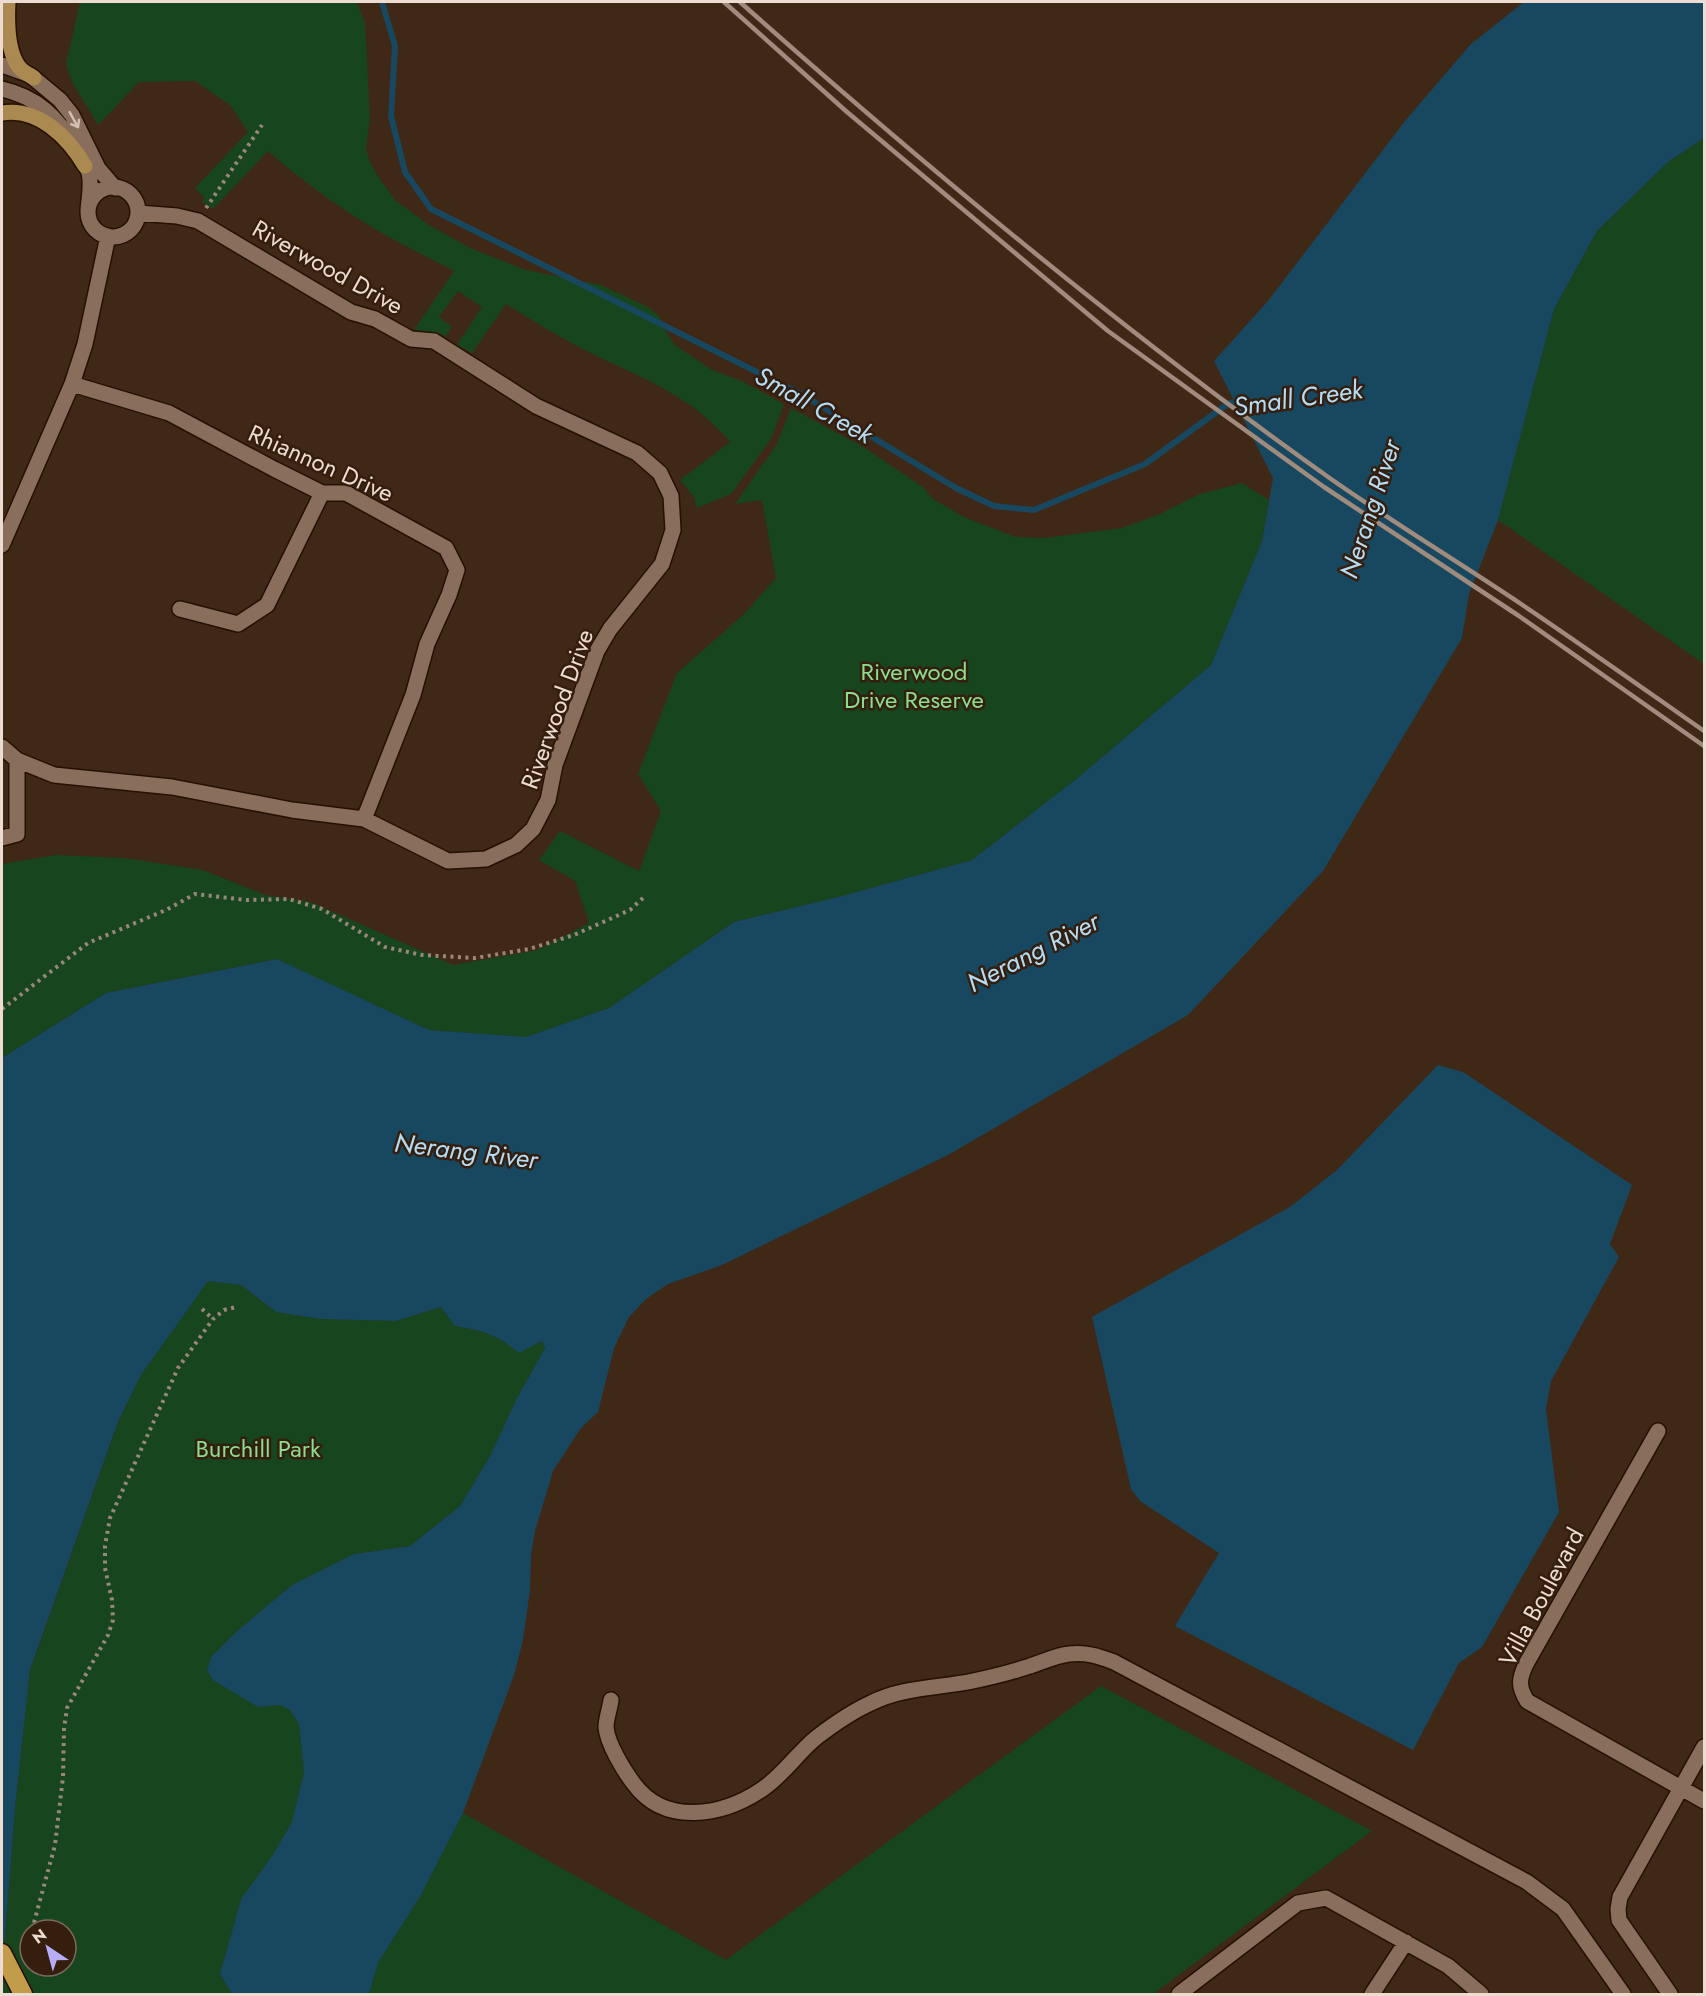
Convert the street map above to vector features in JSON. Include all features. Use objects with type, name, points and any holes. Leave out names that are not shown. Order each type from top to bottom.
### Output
[{"type":"highway","points":[[2,1953],[23,1995]]},
{"type":"main road","points":[[8,2],[9,33],[15,59],[22,70],[34,78]]},
{"type":"main road","points":[[2,113],[24,114],[42,122],[69,143],[85,165]]},
{"type":"street","points":[[2,65],[34,78],[65,105],[98,168],[115,188]]},
{"type":"street","points":[[2,89],[32,99],[46,108],[66,131],[90,179],[88,210],[94,228],[108,236],[122,236],[135,223],[138,213],[132,196],[124,190],[115,188],[108,188],[97,193],[90,202],[88,210]]},
{"type":"street","name":"Riverwood Drive","points":[[2,747],[17,760],[54,775],[172,787],[292,810],[364,819],[448,861],[486,860],[516,845],[533,829],[548,800],[555,765],[597,651],[610,629],[662,564],[673,530],[671,496],[660,473],[637,453],[536,406],[435,341],[411,339],[375,319],[351,312],[198,221],[177,216],[138,213]]},
{"type":"street","points":[[2,545],[72,384],[85,344],[108,236]]},
{"type":"street","name":"Rhiannon Drive","points":[[72,384],[169,413],[274,470],[322,493],[346,493],[446,548],[457,570],[449,595],[427,644],[413,695],[364,819]]},
{"type":"street","points":[[180,609],[238,624],[267,605],[322,493]]},
{"type":"street","points":[[2,838],[17,834],[17,760]]},
{"type":"street","name":"Villa Boulevard","points":[[1658,1431],[1519,1678],[1521,1690],[1527,1701],[1704,1801]]},
{"type":"street","points":[[611,1701],[606,1728],[620,1766],[638,1789],[655,1804],[680,1813],[709,1812],[739,1803],[762,1790],[815,1739],[844,1717],[873,1701],[909,1691],[973,1681],[1068,1654],[1090,1653],[1113,1662],[1527,1882],[1563,1909],[1623,1995]]},
{"type":"street","points":[[1670,1995],[1619,1920],[1618,1909],[1620,1897],[1704,1747]]},
{"type":"street","points":[[1179,1995],[1298,1903],[1326,1898],[1448,1966],[1481,1995]]},
{"type":"street","points":[[1372,1995],[1406,1942]]},
{"type":"path","points":[[198,221],[262,125]]},
{"type":"path","points":[[2,1009],[88,943],[166,910],[195,894],[246,900],[289,899],[322,909],[385,947],[422,955],[475,958],[529,949],[574,935],[630,909],[644,897]]},
{"type":"path","points":[[35,1918],[55,1845],[63,1777],[67,1708],[108,1635],[112,1620],[105,1557],[110,1518],[178,1368],[213,1320],[224,1310],[236,1307]]},
{"type":"path","points":[[202,1309],[213,1320]]},
{"type":"green space","points":[[80,2],[357,2],[365,23],[370,118],[366,148],[369,160],[379,178],[396,201],[429,225],[470,248],[526,270],[601,285],[648,307],[660,317],[675,345],[712,370],[742,381],[784,404],[771,439],[731,494],[697,508],[694,497],[680,480],[730,442],[701,414],[669,392],[575,345],[506,304],[472,353],[457,345],[482,307],[458,291],[439,317],[452,327],[445,337],[440,333],[414,330],[454,271],[351,214],[308,184],[268,151],[213,209],[202,202],[205,198],[195,188],[248,132],[231,106],[195,81],[139,82],[98,125],[72,82],[66,64]]},
{"type":"green space","points":[[1704,138],[1704,664],[1498,520],[1554,309],[1597,231],[1668,162]]},
{"type":"green space","name":"Riverwood Drive Reserve","points":[[791,408],[865,448],[924,488],[933,499],[966,518],[1016,537],[1045,538],[1122,528],[1160,514],[1200,494],[1242,483],[1269,500],[1262,541],[1211,665],[1080,776],[972,860],[842,896],[734,922],[609,1008],[526,1037],[429,1030],[276,959],[106,993],[2,1058],[2,864],[56,855],[125,858],[203,870],[265,895],[311,902],[453,965],[537,950],[589,923],[575,881],[539,860],[560,831],[639,871],[661,811],[638,774],[677,673],[743,615],[776,578],[762,500],[735,504],[777,444]]},
{"type":"green space","name":"Burchill Park","points":[[208,1280],[241,1285],[276,1312],[320,1319],[396,1321],[441,1307],[455,1326],[489,1334],[519,1352],[543,1341],[545,1348],[516,1400],[490,1456],[460,1506],[410,1546],[354,1554],[292,1585],[237,1631],[211,1657],[257,1707],[280,1705],[290,1710],[299,1724],[304,1772],[292,1822],[272,1856],[241,1899],[220,1974],[232,1994],[2,1994],[15,1808],[30,1671],[118,1423],[141,1375]]},
{"type":"green space","points":[[1101,1686],[1372,1831],[1153,1994],[369,1994],[378,1963],[421,1895],[463,1813],[726,1960]]},
{"type":"water","name":"Nerang River","points":[[1524,2],[1704,2],[1704,138],[1668,162],[1597,231],[1554,309],[1498,520],[1469,594],[1462,638],[1323,871],[1188,1015],[948,1155],[722,1265],[668,1284],[646,1299],[629,1317],[614,1348],[598,1412],[581,1428],[553,1471],[535,1531],[523,1640],[514,1675],[463,1813],[421,1895],[378,1963],[369,1994],[232,1994],[220,1974],[241,1899],[272,1856],[292,1822],[304,1772],[299,1724],[290,1710],[280,1705],[258,1707],[213,1680],[207,1671],[211,1657],[237,1631],[292,1585],[354,1554],[410,1546],[460,1506],[490,1456],[516,1400],[545,1348],[542,1341],[519,1353],[489,1334],[455,1326],[441,1307],[396,1321],[320,1319],[276,1312],[241,1285],[208,1281],[141,1375],[118,1422],[30,1670],[15,1808],[2,1974],[2,1058],[106,993],[277,959],[429,1030],[526,1037],[609,1008],[734,922],[842,896],[972,860],[1080,776],[1211,665],[1262,541],[1273,478],[1214,361],[1268,301],[1405,121],[1471,44]]},
{"type":"water","points":[[1438,1065],[1463,1072],[1632,1185],[1610,1244],[1619,1257],[1551,1381],[1546,1409],[1559,1512],[1482,1647],[1459,1663],[1413,1750],[1175,1626],[1219,1553],[1140,1501],[1131,1489],[1092,1317],[1290,1207],[1337,1170]]},
{"type":"waterway","name":"Small Creek","points":[[382,2],[395,46],[391,116],[405,172],[431,209],[801,394],[956,488],[994,506],[1034,510],[1145,464],[1229,403],[1241,402]]},
{"type":"railway","points":[[724,2],[847,112],[1108,331],[1324,487],[1519,616],[1704,746]]},
{"type":"railway","points":[[740,2],[955,188],[1178,366],[1331,479],[1524,606],[1704,731]]}]
